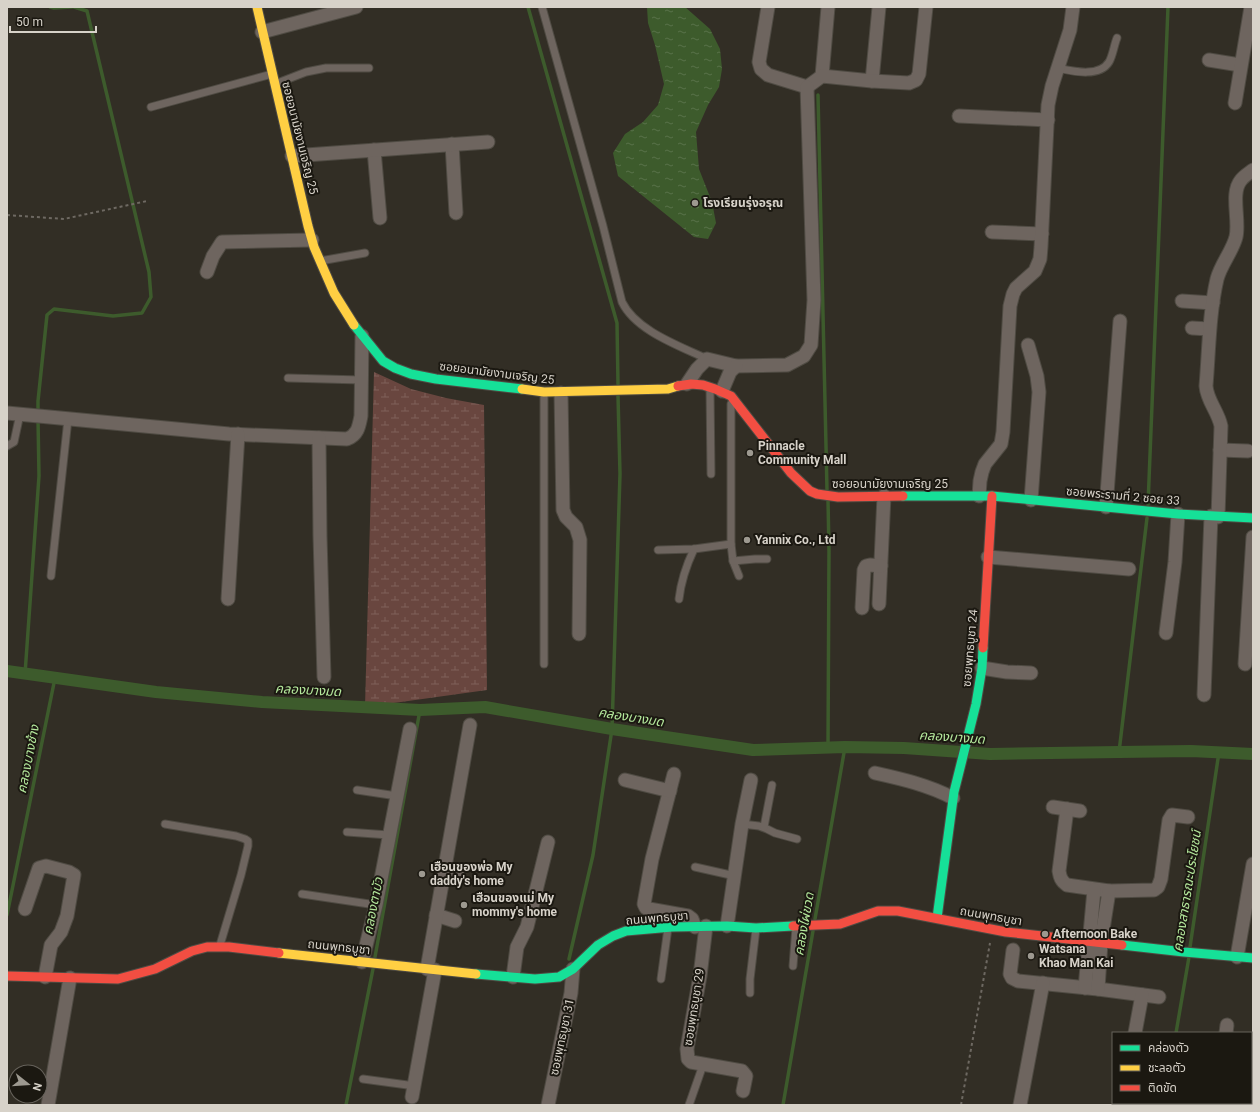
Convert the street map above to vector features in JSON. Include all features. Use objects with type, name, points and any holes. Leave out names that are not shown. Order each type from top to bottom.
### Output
[{"type":"street","name":"ซอยอนามัยงามเจริญ 25","points":[[256,7],[312,240],[334,293],[356,328],[383,361],[395,368],[411,374],[462,383],[544,392],[561,393],[668,389],[687,384],[710,386],[727,393],[791,473],[810,491],[817,494],[838,497],[980,496]]},
{"type":"street","points":[[262,32],[356,7]]},
{"type":"street","points":[[768,7],[759,62],[761,70],[768,75],[807,87]]},
{"type":"street","points":[[822,76],[828,7]]},
{"type":"street","points":[[872,81],[879,7]]},
{"type":"street","points":[[807,87],[822,76],[910,83],[916,80],[919,74],[926,7]]},
{"type":"street","points":[[980,496],[980,480],[982,472],[989,458],[1001,444],[1004,432],[1010,306],[1013,294],[1016,288],[1035,271],[1040,259],[1048,120],[1051,93],[1057,68],[1070,30],[1073,7]]},
{"type":"street","points":[[1235,103],[1240,65],[1251,7]]},
{"type":"street","points":[[1209,60],[1240,65]]},
{"type":"street","points":[[687,384],[707,360],[736,366],[787,365],[804,356],[810,345],[813,327],[814,300],[807,87]]},
{"type":"street","points":[[959,116],[1048,120]]},
{"type":"street","points":[[292,156],[488,142]]},
{"type":"street","points":[[452,144],[456,213]]},
{"type":"street","points":[[374,150],[380,218]]},
{"type":"street","points":[[1204,695],[1221,426],[1219,417],[1207,394],[1206,386],[1209,329],[1218,277],[1233,246],[1236,235],[1238,224],[1236,195],[1237,187],[1241,180],[1253,170]]},
{"type":"street","points":[[992,232],[1042,234]]},
{"type":"street","points":[[207,272],[213,256],[222,242],[312,240]]},
{"type":"street","points":[[1182,301],[1213,303]]},
{"type":"street","points":[[1106,507],[1120,322]]},
{"type":"street","points":[[1192,328],[1209,329]]},
{"type":"street","points":[[13,414],[131,426],[238,434],[348,439],[356,434],[359,425],[362,336]]},
{"type":"street","points":[[1028,345],[1037,376],[1039,392],[1032,500]]},
{"type":"street","points":[[727,393],[730,372],[736,366]]},
{"type":"street","points":[[561,393],[563,510],[566,517],[576,527],[580,540],[579,634]]},
{"type":"street","points":[[228,599],[238,434]]},
{"type":"street","points":[[319,438],[324,677]]},
{"type":"street","points":[[1220,450],[1248,451]]},
{"type":"street","points":[[880,604],[884,496]]},
{"type":"street","name":"ซอยพระรามที่ 2 ซอย 33","points":[[980,496],[1178,514],[1253,518]]},
{"type":"street","name":"ซอยพุทธบูชา 24","points":[[937,918],[953,795],[976,704],[982,668],[988,557],[980,496]]},
{"type":"street","points":[[1166,633],[1175,562],[1178,514]]},
{"type":"street","points":[[1245,664],[1253,537]]},
{"type":"street","points":[[988,557],[1129,569]]},
{"type":"street","points":[[862,608],[864,570],[866,566],[870,565],[881,566]]},
{"type":"street","points":[[982,668],[1007,672],[1031,673]]},
{"type":"street","points":[[414,1091],[431,970],[436,915],[470,725]]},
{"type":"street","points":[[365,962],[410,729]]},
{"type":"street","points":[[875,773],[924,785],[953,795]]},
{"type":"street","points":[[674,774],[652,859],[644,904],[646,908],[649,909],[688,916],[701,927]]},
{"type":"street","points":[[625,780],[670,791]]},
{"type":"street","points":[[727,926],[742,824],[751,780]]},
{"type":"street","points":[[1053,807],[1074,810],[1059,871],[1060,876],[1063,882],[1067,885],[1094,890],[1154,890],[1158,887],[1161,879],[1169,820],[1172,815],[1188,817]]},
{"type":"street","points":[[513,977],[517,947],[527,928],[548,842]]},
{"type":"street","points":[[1237,956],[1253,864]]},
{"type":"street","points":[[25,909],[39,868],[46,866],[69,872],[74,875],[67,916],[61,932],[51,945],[45,976]]},
{"type":"street","points":[[1092,988],[1096,941],[1094,890]]},
{"type":"street","points":[[1096,941],[1109,891]]},
{"type":"street","name":"ถนนพุทธบูชา","points":[[7,976],[118,979],[155,969],[192,951],[207,947],[229,947],[431,970],[549,979],[559,977],[573,969],[598,945],[613,936],[626,931],[668,927],[727,926],[756,928],[840,924],[869,913],[888,910],[937,918],[993,930],[1184,952],[1253,958]]},
{"type":"street","points":[[436,915],[455,920]]},
{"type":"street","name":"ซอยพุทธบูชา 29","points":[[701,927],[700,976],[687,1055],[690,1061],[703,1065],[742,1071],[746,1076],[743,1091]]},
{"type":"street","points":[[1013,950],[1010,974],[1012,978],[1018,981],[1092,988],[1159,997]]},
{"type":"street","name":"ซอยพุทธบูชา 31","points":[[548,1105],[571,993],[573,969]]},
{"type":"street","points":[[48,1105],[70,978]]},
{"type":"street","points":[[1020,1105],[1043,983]]},
{"type":"street","points":[[1135,1032],[1142,995]]},
{"type":"lane","points":[[542,7],[603,226],[622,302],[630,315],[648,329],[666,340],[707,360]]},
{"type":"lane","points":[[1057,68],[1091,72],[1102,68],[1108,64],[1111,58],[1116,38]]},
{"type":"lane","points":[[274,84],[306,72],[326,68],[369,68]]},
{"type":"lane","points":[[151,107],[272,74]]},
{"type":"lane","points":[[320,261],[365,253]]},
{"type":"lane","points":[[288,378],[361,380]]},
{"type":"lane","points":[[710,386],[711,474]]},
{"type":"lane","points":[[544,392],[544,664]]},
{"type":"lane","points":[[727,393],[731,544],[733,561],[739,576]]},
{"type":"lane","points":[[7,446],[14,442],[13,414]]},
{"type":"lane","points":[[51,576],[62,418]]},
{"type":"lane","points":[[658,550],[694,549],[731,544]]},
{"type":"lane","points":[[679,599],[682,578],[694,549]]},
{"type":"lane","points":[[733,561],[767,559]]},
{"type":"lane","points":[[764,827],[772,785]]},
{"type":"lane","points":[[357,790],[397,796]]},
{"type":"lane","points":[[165,824],[236,836],[248,841],[241,875],[219,947]]},
{"type":"lane","points":[[742,824],[764,827],[775,833],[797,839]]},
{"type":"lane","points":[[348,832],[389,835]]},
{"type":"lane","points":[[695,868],[735,876]]},
{"type":"lane","points":[[443,878],[461,875]]},
{"type":"lane","points":[[302,894],[376,905]]},
{"type":"lane","points":[[661,979],[668,927]]},
{"type":"lane","points":[[792,966],[796,927]]},
{"type":"lane","points":[[750,993],[750,979],[756,928]]},
{"type":"lane","points":[[689,1105],[703,1065]]},
{"type":"lane","points":[[363,1079],[414,1091]]},
{"type":"path","points":[[7,215],[64,219],[147,201]]},
{"type":"path","points":[[961,1105],[993,930]]},
{"type":"green space","points":[[374,372],[411,389],[446,398],[484,405],[487,690],[365,707]]},
{"type":"water","points":[[647,7],[685,7],[710,29],[720,49],[722,69],[719,87],[708,105],[696,132],[699,169],[712,202],[716,223],[708,239],[694,237],[618,176],[613,153],[625,134],[643,122],[658,105],[664,84],[648,23]]},
{"type":"waterway","points":[[50,7],[72,7]]},
{"type":"waterway","points":[[38,413],[47,315],[54,309],[113,316],[142,313],[151,297],[149,272],[87,11],[74,7]]},
{"type":"waterway","points":[[528,7],[617,323],[618,384]]},
{"type":"waterway","points":[[1148,505],[1168,7]]},
{"type":"waterway","points":[[818,95],[827,490]]},
{"type":"waterway","points":[[569,959],[593,855],[612,729],[620,474],[618,396]]},
{"type":"waterway","points":[[25,674],[39,476],[38,419]]},
{"type":"waterway","points":[[828,500],[828,747]]},
{"type":"waterway","points":[[1119,752],[1147,518]]},
{"type":"waterway","name":"คลองบางมด","points":[[7,671],[156,692],[262,702],[420,710],[485,707],[612,729],[753,750],[845,747],[904,748],[990,754],[1191,751],[1253,754]]},
{"type":"waterway","name":"คลองบางช้าง","points":[[7,915],[55,678]]},
{"type":"waterway","name":"คลองตาบัว","points":[[375,957],[420,710]]},
{"type":"waterway","name":"คลองไผ่ขวด","points":[[815,919],[845,747]]},
{"type":"waterway","name":"คลองสาธารณะประโยชน์","points":[[1190,947],[1219,752]]},
{"type":"waterway","name":"คลองไผ่ขวด","points":[[783,1105],[813,931]]},
{"type":"waterway","name":"คลองสาธารณะประโยชน์","points":[[1176,1032],[1189,957]]},
{"type":"waterway","name":"คลองตาบัว","points":[[346,1105],[373,969]]},
{"type":"traffic: fast","points":[[354,325],[383,361],[395,368],[411,374],[436,379],[522,389]]},
{"type":"traffic: fast","points":[[903,496],[992,496],[1178,514],[1253,518]]},
{"type":"traffic: fast","points":[[937,918],[954,792],[976,704],[982,668],[983,648]]},
{"type":"traffic: fast","points":[[476,974],[535,979],[559,977],[573,969],[598,945],[613,936],[626,931],[672,927],[727,926],[756,928],[793,926]]},
{"type":"traffic: fast","points":[[1122,945],[1253,958]]},
{"type":"traffic: slow","points":[[257,7],[314,247],[334,293],[354,325]]},
{"type":"traffic: slow","points":[[522,389],[544,392],[668,389],[678,386]]},
{"type":"traffic: slow","points":[[279,953],[476,974]]},
{"type":"traffic: jam","points":[[678,386],[691,384],[703,385],[731,396],[791,473],[810,491],[817,494],[838,497],[903,496]]},
{"type":"traffic: jam","points":[[983,648],[992,496]]},
{"type":"traffic: jam","points":[[793,926],[840,924],[878,911],[898,911],[1006,932],[1122,945]]},
{"type":"traffic: jam","points":[[7,976],[118,979],[155,969],[192,951],[207,947],[229,947],[279,953]]},
{"type":"place","name":"โรงเรียนรุ่งอรุณ","points":[[695,203]]},
{"type":"place","name":"Pinnacle Community Mall","points":[[750,453]]},
{"type":"place","name":"Yannix Co., Ltd","points":[[747,540]]},
{"type":"place","name":"เฮือนของพ่อ My daddy's home","points":[[422,874]]},
{"type":"place","name":"เฮือนของแม่ My mommy's home","points":[[464,905]]},
{"type":"place","name":"Afternoon Bake","points":[[1045,934]]},
{"type":"place","name":"Watsana Khao Man Kai","points":[[1031,956]]}]
